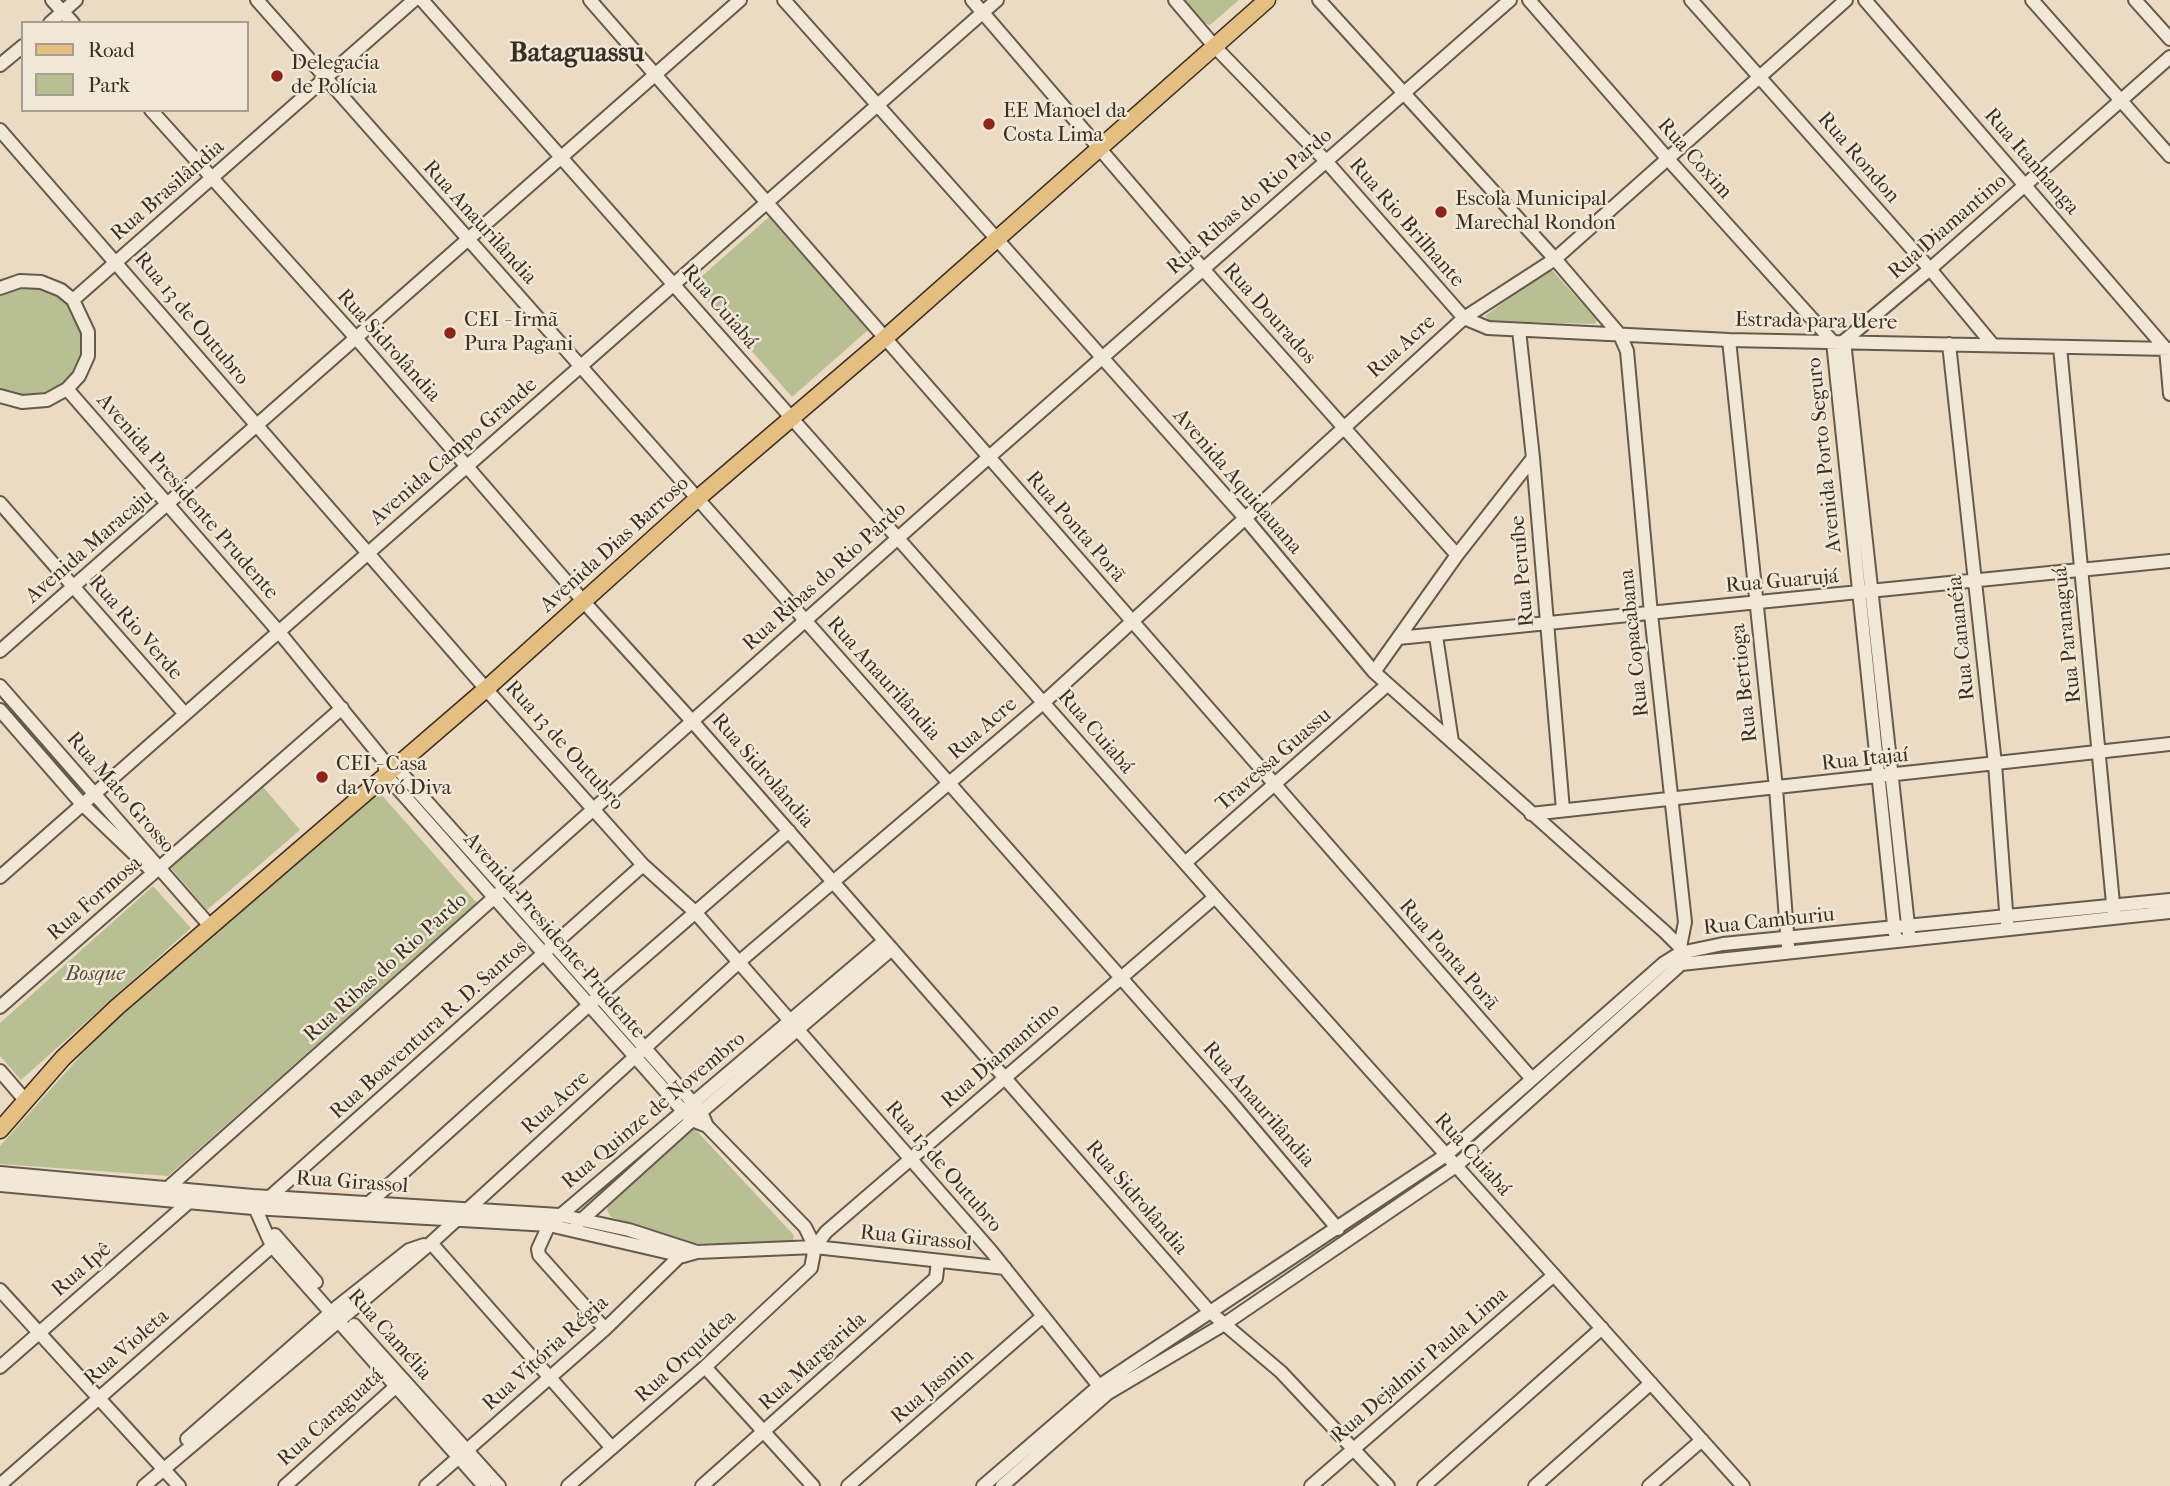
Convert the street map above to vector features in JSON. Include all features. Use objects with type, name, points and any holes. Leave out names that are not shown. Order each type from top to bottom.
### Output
[{"type":"main road","name":"Avenida Dias Barroso","points":[[0,1130],[25,1100],[108,1016],[388,767],[486,688],[697,499],[884,339],[1267,0]]},
{"type":"street","points":[[52,0],[71,21]]},
{"type":"street","points":[[52,21],[76,0]]},
{"type":"street","name":"Rua Anaurilândia","points":[[257,0],[1121,977],[1338,1229]]},
{"type":"street","name":"Rua Brasilândia","points":[[73,300],[414,0]]},
{"type":"street","name":"Rua Cuiabá","points":[[422,0],[1215,897],[1743,1486]]},
{"type":"street","name":"Rua Ponta Porã","points":[[590,0],[1532,1079]]},
{"type":"street","name":"Avenida Maracaju","points":[[0,650],[257,428],[740,0]]},
{"type":"street","name":"Avenida Aquidauana","points":[[784,0],[1245,518],[1374,672],[1531,814],[1680,955]]},
{"type":"street","name":"Rua Dourados","points":[[972,0],[1203,269],[1457,555]]},
{"type":"street","name":"Avenida Campo Grande","points":[[0,877],[997,0]]},
{"type":"street","name":"Rua Rio Brilhante","points":[[1175,0],[1215,47],[1326,161],[1464,318]]},
{"type":"street","points":[[1319,0],[1555,259],[1620,335]]},
{"type":"street","name":"Rua Ribas do Rio Pardo","points":[[169,1188],[805,620],[1510,0]]},
{"type":"street","name":"Rua Coxim","points":[[1530,0],[1667,158],[1839,342]]},
{"type":"street","name":"Rua Rondon","points":[[1691,0],[1993,345]]},
{"type":"street","name":"Rua Acre","points":[[144,1486],[162,1466],[339,1314],[431,1243],[738,962],[1044,702],[1464,318],[1555,259],[1846,0]]},
{"type":"street","name":"Rua Itanhanga","points":[[1865,0],[2168,349]]},
{"type":"street","points":[[2032,0],[2170,156]]},
{"type":"street","points":[[2135,0],[2170,39]]},
{"type":"street","points":[[0,65],[21,48]]},
{"type":"street","name":"Rua Diamantino","points":[[1839,342],[1930,270],[2170,57]]},
{"type":"street","name":"Rua Sidrolândia","points":[[153,112],[468,465],[583,602],[692,721],[1209,1311],[1227,1323],[1281,1372],[1388,1486]]},
{"type":"street","name":"Rua 13 de Outubro","points":[[0,130],[117,262],[257,428],[643,865],[695,912],[1005,1268],[1099,1386]]},
{"type":"street","points":[[0,288],[20,281],[41,282],[73,300],[88,332],[88,356],[79,376],[67,389],[47,400],[22,402],[0,396]]},
{"type":"street","name":"Estrada para Uere","points":[[1464,318],[1488,328],[1729,340],[2168,349]]},
{"type":"street","name":"Rua Peruíbe","points":[[1519,330],[1533,458],[1563,810]]},
{"type":"street","name":"Rua Copacabana","points":[[1620,335],[1627,351],[1651,614],[1685,922],[1680,955]]},
{"type":"street","name":"Rua Bertioga","points":[[1729,340],[1776,788],[1788,944]]},
{"type":"street","name":"Avenida Porto Seguro","points":[[1839,342],[1887,778],[1909,932]]},
{"type":"street","name":"Rua Cananéia","points":[[1949,344],[1995,764],[2007,922]]},
{"type":"street","name":"Rua Paranaguá","points":[[2060,347],[2114,911]]},
{"type":"street","points":[[2168,349],[2170,394]]},
{"type":"street","name":"Avenida Presidente Prudente","points":[[67,389],[279,632],[388,767],[693,1112],[805,1227],[816,1247]]},
{"type":"street","points":[[1374,672],[1457,555],[1533,458]]},
{"type":"street","name":"Rua Rio Verde","points":[[0,503],[185,714]]},
{"type":"street","name":"Rua Guarujá","points":[[1398,638],[2080,573],[2170,561]]},
{"type":"street","points":[[1436,636],[1452,742]]},
{"type":"street","name":"Travessa Guassu","points":[[1185,863],[1387,685]]},
{"type":"street","name":"Rua Mato Grosso","points":[[0,686],[208,928]]},
{"type":"street","name":"Rua Formosa","points":[[0,1007],[342,708]]},
{"type":"street","name":"Rua Mato Grosso","points":[[0,710],[81,803],[157,871]]},
{"type":"street","name":"Rua Itajaí","points":[[1531,814],[1887,778],[2170,744]]},
{"type":"street","name":"Avenida Porto Seguro","points":[[1887,778],[1895,933]]},
{"type":"street","points":[[369,1203],[594,1000],[789,831]]},
{"type":"street","name":"Rua Boaventura R. D. Santos","points":[[271,1196],[643,865]]},
{"type":"street","name":"Rua Diamantino","points":[[816,1247],[826,1232],[1215,897]]},
{"type":"street","name":"Rua Camburiu","points":[[1002,1486],[1108,1394],[1227,1323],[1456,1166],[1609,1020],[1664,963],[1680,955],[1723,944],[1788,944],[2114,911],[2170,900]]},
{"type":"street","name":"Rua Camburiu","points":[[2114,911],[2170,912]]},
{"type":"street","name":"Rua Quinze de Novembro","points":[[549,1225],[693,1112],[888,945]]},
{"type":"street","name":"Rua Camburiu","points":[[983,1486],[1099,1386],[1446,1155],[1532,1079],[1609,1020]]},
{"type":"street","points":[[0,1071],[25,1100]]},
{"type":"street","name":"Rua Quinze de Novembro","points":[[568,1231],[693,1112]]},
{"type":"street","name":"Rua Girassol","points":[[0,1173],[169,1188],[253,1202],[453,1221],[549,1225],[568,1231],[688,1251],[816,1247],[1005,1268]]},
{"type":"street","name":"Rua Girassol","points":[[0,1185],[189,1202],[253,1202],[271,1196],[559,1215],[629,1230],[688,1251]]},
{"type":"street","name":"Rua Ipê","points":[[0,1367],[189,1202]]},
{"type":"street","name":"Rua Camélia","points":[[253,1202],[275,1243],[462,1453]]},
{"type":"street","points":[[549,1225],[538,1249],[539,1255],[605,1328]]},
{"type":"street","name":"Rua Violeta","points":[[0,1485],[275,1243]]},
{"type":"street","points":[[431,1243],[612,1448]]},
{"type":"street","name":"Rua Orquídea","points":[[568,1486],[705,1367],[811,1268],[816,1247]]},
{"type":"street","name":"Rua Vitória Régia","points":[[426,1486],[688,1251]]},
{"type":"street","name":"Rua Margarida","points":[[702,1486],[936,1278],[939,1261]]},
{"type":"street","name":"Rua Dejalmir Paula Lima","points":[[1311,1486],[1554,1275]]},
{"type":"street","points":[[0,1290],[179,1486]]},
{"type":"street","name":"Rua Jasmin","points":[[848,1486],[1043,1316]]},
{"type":"street","points":[[1424,1486],[1602,1328]]},
{"type":"street","points":[[705,1367],[813,1486]]},
{"type":"street","name":"Rua Caraguatá","points":[[285,1486],[399,1383]]},
{"type":"street","points":[[1535,1486],[1651,1383]]},
{"type":"street","points":[[1649,1486],[1702,1440]]},
{"type":"street","points":[[462,1453],[484,1486]]},
{"type":"street","points":[[462,1453],[499,1486]]},
{"type":"green space","points":[[1184,0],[1239,0],[1210,25],[1204,23]]},
{"type":"green space","points":[[769,217],[868,330],[792,397],[693,284]]},
{"type":"green space","points":[[1550,268],[1597,320],[1595,324],[1490,321],[1485,316]]},
{"type":"green space","points":[[20,286],[40,287],[58,294],[70,303],[84,333],[83,355],[75,373],[64,385],[45,395],[23,398],[0,390],[0,293]]},
{"type":"green space","points":[[263,787],[300,830],[207,910],[170,867]]},
{"type":"green space","points":[[380,793],[477,903],[168,1176],[0,1164],[0,1146],[82,1054],[124,1012]]},
{"type":"green space","name":"Bosque","points":[[153,886],[191,928],[21,1080],[0,1056],[0,1023]]},
{"type":"green space","points":[[694,1128],[791,1232],[794,1236],[792,1242],[691,1244],[611,1217],[607,1210],[608,1203]]},
{"type":"place","name":"Delegacia de Polícia","points":[[277,76]]},
{"type":"place","name":"EE Manoel da Costa Lima","points":[[989,124]]},
{"type":"place","name":"Escola Municipal Marechal Rondon","points":[[1441,212]]},
{"type":"place","name":"CEI - Irmã Pura Pagani","points":[[450,333]]},
{"type":"place","name":"CEI - Casa da Vovó Diva","points":[[322,777]]},
{"type":"district","name":"Bataguassu","points":[[577,54]]}]
